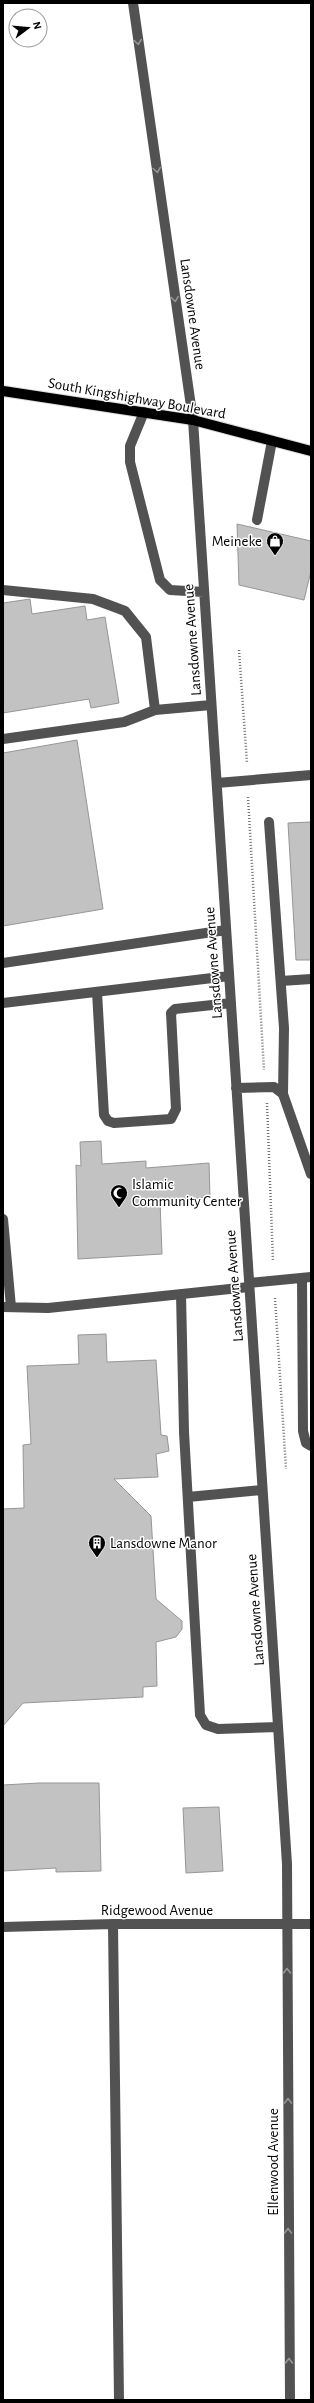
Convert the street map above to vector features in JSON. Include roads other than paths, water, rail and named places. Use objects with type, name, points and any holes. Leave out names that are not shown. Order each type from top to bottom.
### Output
[{"type":"main road","name":"South Kingshighway Boulevard","points":[[3,391],[193,420],[311,451]]},
{"type":"street","name":"Lansdowne Avenue","points":[[133,3],[193,420],[287,1864],[286,1924]]},
{"type":"street","points":[[144,412],[130,446],[130,462],[160,580],[170,590],[204,592]]},
{"type":"street","points":[[257,520],[272,441]]},
{"type":"street","points":[[3,590],[93,599],[125,611],[146,637],[155,710]]},
{"type":"street","points":[[3,739],[124,722],[155,710],[211,705]]},
{"type":"street","points":[[217,783],[311,774]]},
{"type":"street","points":[[269,822],[284,1028],[283,1094],[311,1174]]},
{"type":"street","points":[[3,963],[226,930]]},
{"type":"street","points":[[3,1003],[229,976]]},
{"type":"street","points":[[281,981],[311,979]]},
{"type":"street","points":[[97,992],[104,1116],[108,1121],[114,1123],[171,1119],[176,1109],[171,1013],[175,1009],[231,1003]]},
{"type":"street","points":[[236,1088],[274,1086],[283,1094]]},
{"type":"street","points":[[3,1219],[7,1307],[48,1308],[180,1294],[306,1278],[303,1431],[306,1443],[311,1446]]},
{"type":"street","points":[[180,1294],[188,1497],[200,1715],[206,1725],[218,1729],[278,1727]]},
{"type":"street","points":[[188,1497],[262,1490]]},
{"type":"street","points":[[113,1924],[119,2400]]},
{"type":"street","name":"Ridgewood Avenue","points":[[3,1927],[113,1924],[311,1924]]},
{"type":"street","name":"Ellenwood Avenue","points":[[286,1924],[290,2400]]},
{"type":"place","name":"Meineke","points":[[275,556]]},
{"type":"place","name":"Islamic Community Center","points":[[119,1208]]},
{"type":"place","name":"Lansdowne Manor","points":[[97,1558]]}]
